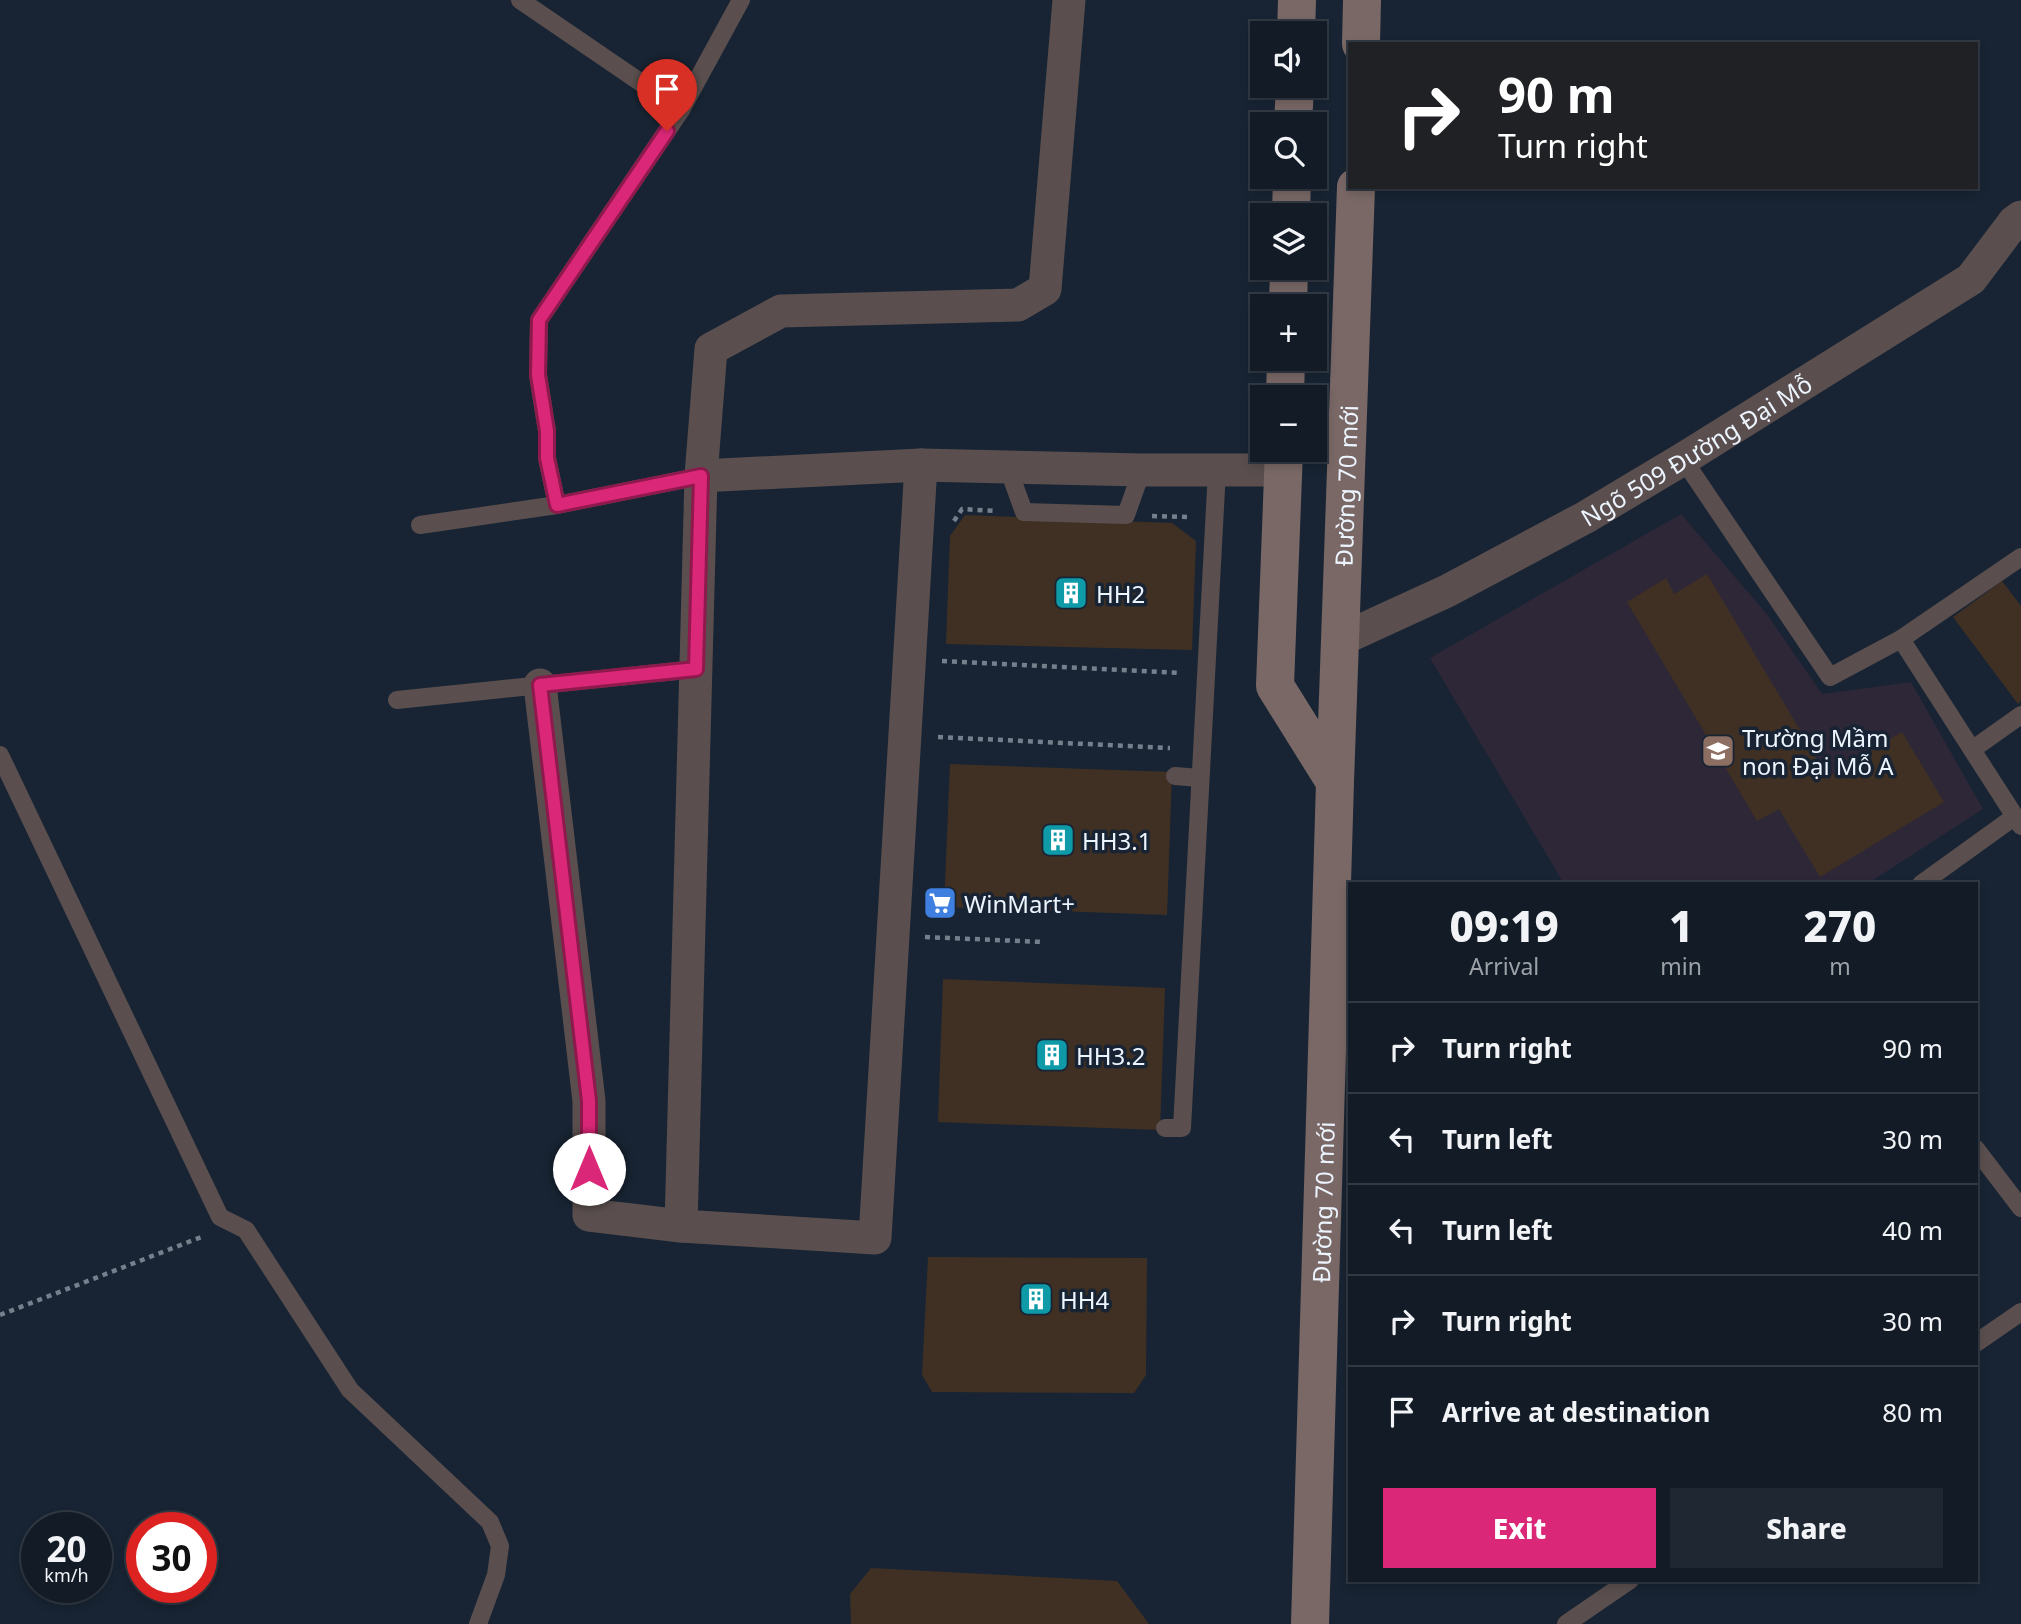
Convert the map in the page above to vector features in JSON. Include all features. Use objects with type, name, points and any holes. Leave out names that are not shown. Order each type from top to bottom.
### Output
[{"type":"street","points":[[681,1226],[701,476],[711,349],[781,311],[1018,305],[1045,289],[1069,0]]},
{"type":"street","points":[[1296,21],[1297,0]]},
{"type":"street","points":[[1361,42],[1362,0]]},
{"type":"street","name":"Đường 70 mới","points":[[1310,1624],[1356,189]]},
{"type":"street","name":"Ngõ 509 Đường Đại Mỗ","points":[[1340,640],[1447,591],[1586,517],[1683,459],[1971,279],[2019,225]]},
{"type":"street","points":[[701,476],[921,465],[1217,470],[1270,462]]},
{"type":"street","points":[[1283,462],[1275,686],[1335,782]]},
{"type":"street","points":[[540,685],[589,1101],[589,1215],[681,1226],[875,1238],[921,465]]},
{"type":"lane","points":[[520,0],[681,110]]},
{"type":"lane","points":[[557,505],[547,458],[547,431],[538,375],[539,320],[681,110],[741,0]]},
{"type":"lane","points":[[1683,459],[1829,677],[1901,639],[2021,557]]},
{"type":"lane","points":[[1008,468],[1024,512],[1126,515],[1142,470]]},
{"type":"lane","points":[[1165,1128],[1182,1128],[1206,675],[1202,642],[1217,470]]},
{"type":"lane","points":[[420,525],[557,505],[701,476]]},
{"type":"lane","points":[[1901,639],[2018,821],[1924,882]]},
{"type":"lane","points":[[397,700],[696,669]]},
{"type":"lane","points":[[1973,749],[2021,715]]},
{"type":"lane","points":[[0,755],[220,1217],[246,1230],[351,1390],[490,1522],[500,1546],[496,1575],[478,1624]]},
{"type":"lane","points":[[1175,776],[1200,778]]},
{"type":"lane","points":[[1978,1152],[2021,1208]]},
{"type":"lane","points":[[1978,1342],[2021,1312]]},
{"type":"lane","points":[[1566,1624],[1627,1582]]},
{"type":"path","points":[[947,530],[962,509],[1024,512]]},
{"type":"path","points":[[1126,515],[1214,518]]},
{"type":"path","points":[[941,648],[940,661],[1206,675]]},
{"type":"path","points":[[905,736],[1202,750]]},
{"type":"path","points":[[894,936],[1043,942]]},
{"type":"path","points":[[0,1315],[214,1232],[246,1230]]},
{"type":"shaded area","name":"Trường Mầm non Đại Mỗ A","points":[[1681,514],[1766,613],[1822,694],[1911,682],[1983,809],[1870,882],[1563,882],[1430,658]]},
{"type":"building","name":"HH2","points":[[965,515],[1172,523],[1196,541],[1192,650],[946,644],[950,536]]},
{"type":"building","points":[[1707,574],[1828,777],[1902,732],[1944,802],[1820,877],[1779,809],[1757,821],[1627,602],[1666,578],[1674,594]]},
{"type":"building","points":[[2002,581],[2021,606],[2021,701],[2018,704],[1953,617]]},
{"type":"building","name":"HH3.1","points":[[950,764],[1172,772],[1167,915],[944,907]]},
{"type":"building","name":"HH3.2","points":[[943,979],[1165,988],[1160,1130],[938,1122]]},
{"type":"building","name":"HH4","points":[[928,1257],[1147,1258],[1146,1375],[1134,1393],[932,1392],[922,1375]]},
{"type":"building","points":[[871,1568],[1117,1581],[1149,1624],[851,1624],[850,1594]]},
{"type":"place","name":"HH2","points":[[1071,593]]},
{"type":"place","name":"Trường Mầm non Đại Mỗ A","points":[[1718,751]]},
{"type":"place","name":"HH3.1","points":[[1058,840]]},
{"type":"place","name":"WinMart+","points":[[940,903]]},
{"type":"place","name":"HH3.2","points":[[1052,1055]]},
{"type":"place","name":"HH4","points":[[1036,1299]]},
{"type":"route","points":[[589,1169],[589,1101],[540,685],[696,669],[701,476],[557,505],[547,458],[547,431],[538,375],[539,320],[667,131]]}]
